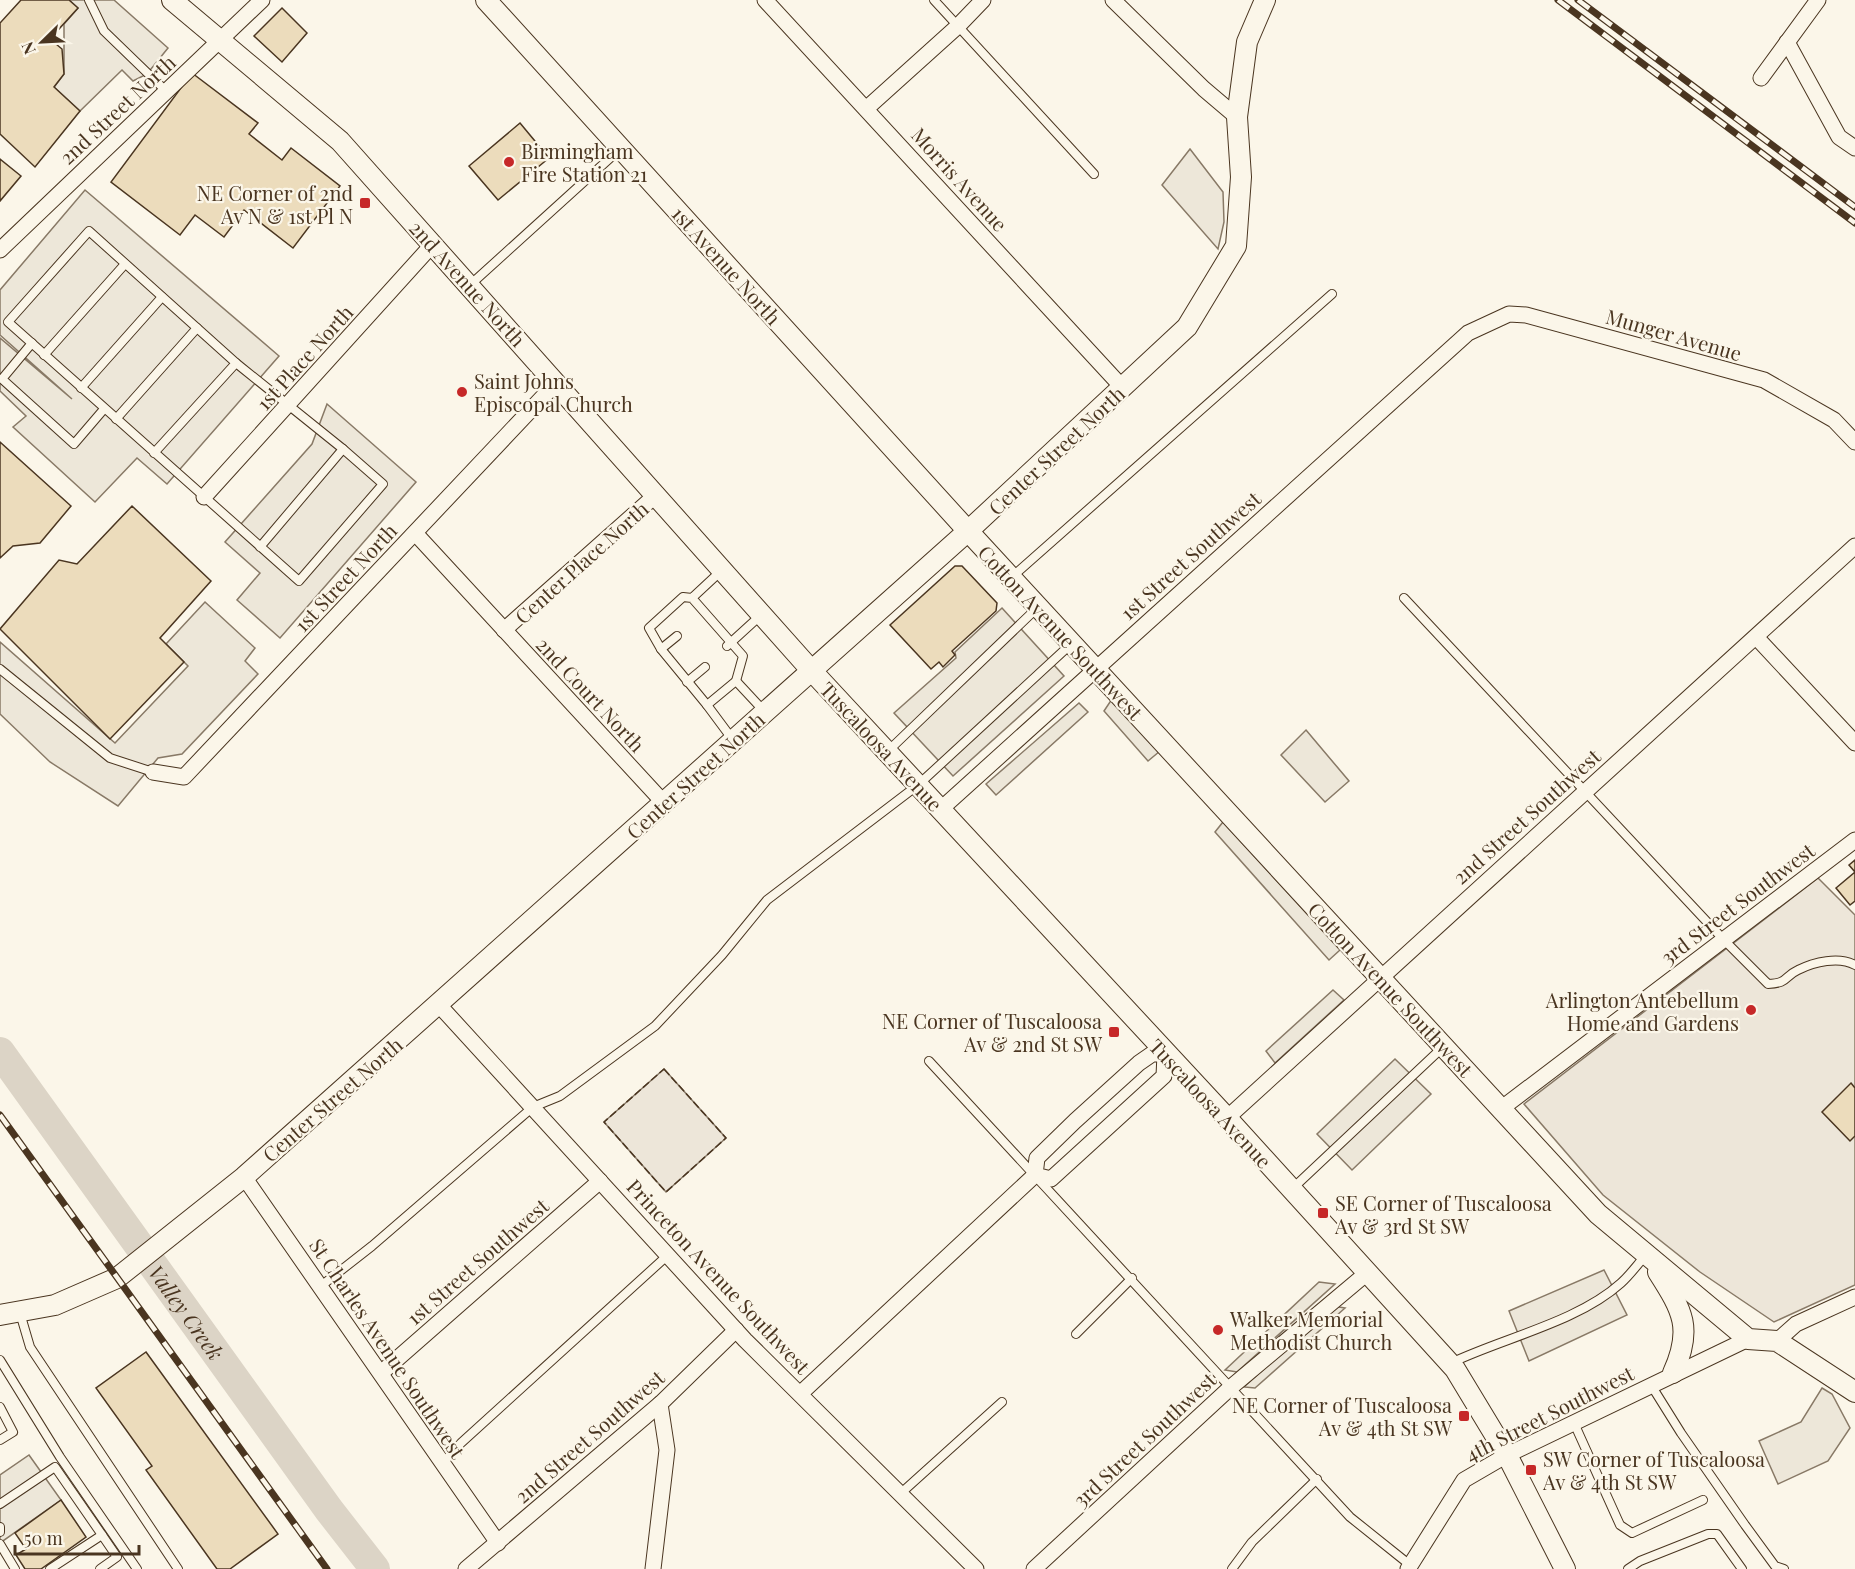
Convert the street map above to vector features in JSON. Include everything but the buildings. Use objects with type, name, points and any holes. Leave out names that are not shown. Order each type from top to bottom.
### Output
[{"type":"street","name":"2nd Avenue North","points":[[172,0],[222,39],[340,141],[657,494],[811,670]]},
{"type":"street","name":"2nd Street North","points":[[0,250],[262,0]]},
{"type":"street","name":"1st Avenue North","points":[[486,0],[968,531]]},
{"type":"street","name":"Morris Avenue","points":[[765,0],[1122,387]]},
{"type":"street","points":[[867,108],[958,26],[983,0]]},
{"type":"street","points":[[1113,0],[1204,89],[1237,117]]},
{"type":"street","points":[[1237,117],[1247,42],[1265,0]]},
{"type":"street","points":[[1761,78],[1818,0]]},
{"type":"street","points":[[1787,42],[1839,137],[1846,145],[1855,148]]},
{"type":"street","name":"Center Street North","points":[[10,1313],[55,1305],[127,1271],[244,1177],[968,531],[1187,327],[1236,246],[1241,177],[1237,117]]},
{"type":"street","name":"1st Place North","points":[[204,497],[433,244]]},
{"type":"street","name":"Munger Avenue","points":[[1468,333],[1509,314],[1526,315],[1764,380],[1834,420],[1855,442]]},
{"type":"street","name":"1st Street Southwest","points":[[941,809],[1468,333]]},
{"type":"street","name":"1st Street North","points":[[153,772],[184,777],[557,382]]},
{"type":"street","name":"Center Place North","points":[[504,630],[657,494]]},
{"type":"street","name":"Cotton Avenue Southwest","points":[[968,531],[1598,1214],[1748,1339]]},
{"type":"street","name":"2nd Court North","points":[[415,533],[664,803]]},
{"type":"street","name":"2nd Street Southwest","points":[[1227,1118],[1584,790],[1757,638],[1855,546]]},
{"type":"street","points":[[1757,638],[1855,743]]},
{"type":"street","name":"Tuscaloosa Avenue","points":[[811,670],[1165,1054],[1227,1118],[1450,1364],[1507,1455],[1565,1569]]},
{"type":"street","name":"3rd Street Southwest","points":[[1502,1108],[1855,840]]},
{"type":"street","name":"Princeton Avenue Southwest","points":[[439,1005],[736,1330],[976,1569]]},
{"type":"street","points":[[801,1393],[1035,1175],[1037,1158],[1075,1120],[1139,1063],[1152,1054],[1165,1054],[1164,1076],[1051,1179],[1035,1175]]},
{"type":"street","name":"St Charles Avenue Southwest","points":[[244,1177],[498,1543]]},
{"type":"street","name":"1st Street Southwest","points":[[381,1373],[600,1181]]},
{"type":"street","points":[[1647,1254],[1675,1298],[1682,1319],[1685,1335],[1683,1351],[1673,1373]]},
{"type":"street","name":"3rd Street Southwest","points":[[1034,1569],[1230,1388],[1367,1273]]},
{"type":"street","points":[[1777,1341],[1796,1324],[1855,1297]]},
{"type":"street","name":"2nd Street Southwest","points":[[466,1569],[660,1404],[736,1330]]},
{"type":"street","points":[[1748,1339],[1777,1341],[1855,1392]]},
{"type":"street","name":"4th Street Southwest","points":[[1409,1567],[1464,1480],[1507,1455],[1673,1373],[1748,1339]]},
{"type":"street","points":[[653,1569],[667,1450],[660,1404]]},
{"type":"lane","points":[[89,0],[104,31],[166,91]]},
{"type":"lane","points":[[934,0],[1094,174]]},
{"type":"lane","points":[[470,285],[621,148]]},
{"type":"lane","points":[[89,231],[236,363],[383,484],[299,581],[8,322],[89,231]]},
{"type":"lane","points":[[44,355],[125,264]]},
{"type":"lane","points":[[1011,577],[1332,294]]},
{"type":"lane","points":[[81,388],[162,297]]},
{"type":"lane","points":[[116,419],[196,328]]},
{"type":"lane","points":[[32,344],[1,378],[74,444],[104,409]]},
{"type":"lane","points":[[154,453],[236,363]]},
{"type":"lane","points":[[260,547],[343,449]]},
{"type":"lane","points":[[723,570],[692,598],[683,597],[649,628],[687,682],[734,740]]},
{"type":"lane","points":[[692,598],[701,614],[743,656],[736,681],[707,705]]},
{"type":"lane","points":[[1404,598],[1724,940],[1768,984],[1782,983],[1796,970],[1824,961],[1848,961],[1855,965]]},
{"type":"lane","points":[[887,752],[1038,607]]},
{"type":"lane","points":[[730,645],[762,614]]},
{"type":"lane","points":[[662,649],[677,636]]},
{"type":"lane","points":[[321,1286],[372,1246],[533,1107],[560,1096],[655,1026],[722,955],[767,900],[918,785],[1072,643]]},
{"type":"lane","points":[[687,682],[705,667]]},
{"type":"lane","points":[[0,669],[110,758],[153,772]]},
{"type":"lane","points":[[736,681],[765,712]]},
{"type":"lane","points":[[1291,1190],[1444,1046]]},
{"type":"lane","points":[[928,1061],[1132,1278],[1350,1517],[1409,1567]]},
{"type":"lane","points":[[1450,1364],[1484,1348],[1549,1324],[1602,1297],[1621,1283],[1647,1254]]},
{"type":"lane","points":[[441,1464],[460,1443],[668,1255]]},
{"type":"lane","points":[[1076,1334],[1132,1278]]},
{"type":"lane","points":[[10,1313],[30,1347],[178,1569]]},
{"type":"lane","points":[[0,1360],[60,1457],[136,1569]]},
{"type":"lane","points":[[1651,1384],[1681,1433],[1745,1525],[1775,1566],[1784,1569]]},
{"type":"lane","points":[[900,1494],[1002,1402]]},
{"type":"lane","points":[[0,1407],[13,1432],[0,1440]]},
{"type":"lane","points":[[1574,1422],[1620,1525],[1626,1531],[1632,1533],[1703,1500]]},
{"type":"lane","points":[[0,1504],[55,1467],[117,1557],[100,1569]]},
{"type":"lane","points":[[1232,1569],[1251,1542],[1317,1479]]},
{"type":"lane","points":[[0,1527],[0,1532]]},
{"type":"lane","points":[[1628,1569],[1708,1534],[1717,1534],[1742,1569]]},
{"type":"lane","points":[[50,1569],[102,1535]]},
{"type":"lane","points":[[0,1544],[15,1569]]},
{"type":"shaded area","points":[[69,0],[114,0],[168,48],[147,74],[133,81],[122,70],[80,111],[54,87],[64,74],[64,24],[78,8]]},
{"type":"shaded area","points":[[1190,149],[1223,192],[1224,222],[1218,249],[1162,185]]},
{"type":"shaded area","points":[[85,190],[279,356],[167,484],[137,458],[95,502],[13,427],[26,416],[0,391],[0,338],[72,399],[0,335],[0,290]]},
{"type":"shaded area","points":[[327,404],[416,482],[280,638],[237,600],[260,573],[225,542],[312,444]]},
{"type":"shaded area","points":[[205,602],[255,648],[245,661],[258,674],[182,754],[158,758],[118,806],[50,762],[0,714],[0,642],[115,743],[188,666],[166,644]]},
{"type":"shaded area","points":[[1002,608],[1064,676],[953,776],[894,713],[956,658],[955,652]]},
{"type":"shaded area","points":[[1112,699],[1160,751],[1148,761],[1104,711]]},
{"type":"shaded area","points":[[1079,703],[1088,712],[996,795],[986,784]]},
{"type":"shaded area","points":[[1306,730],[1349,781],[1325,802],[1281,755]]},
{"type":"shaded area","points":[[1223,822],[1340,950],[1329,960],[1215,832]]},
{"type":"shaded area","name":"Arlington Antebellum Home and Gardens","points":[[1818,878],[1855,915],[1855,1285],[1774,1322],[1700,1272],[1603,1195],[1524,1104]]},
{"type":"shaded area","points":[[1333,990],[1344,1000],[1275,1063],[1266,1051]]},
{"type":"shaded area","points":[[1395,1059],[1431,1094],[1352,1170],[1317,1134]]},
{"type":"shaded area","points":[[664,1069],[726,1138],[666,1192],[604,1122]]},
{"type":"shaded area","points":[[1604,1270],[1627,1315],[1529,1361],[1509,1311]]},
{"type":"shaded area","points":[[1319,1282],[1335,1284],[1237,1372],[1225,1370]]},
{"type":"shaded area","points":[[1333,1306],[1345,1308],[1255,1388],[1244,1387]]},
{"type":"shaded area","points":[[1822,1388],[1832,1394],[1850,1428],[1828,1461],[1778,1484],[1759,1441],[1801,1422]]},
{"type":"shaded area","points":[[29,1455],[61,1500],[0,1543],[0,1475]]},
{"type":"waterway","name":"Valley Creek","points":[[0,1052],[329,1510],[375,1569]]},
{"type":"railway","points":[[1558,0],[1855,223]]},
{"type":"railway","points":[[1578,0],[1855,207]]},
{"type":"railway","points":[[0,1115],[327,1569]]},
{"type":"fence","points":[[664,1069],[726,1138],[666,1192],[604,1122],[664,1069]]},
{"type":"place","name":"Birmingham Fire Station 21","points":[[509,162]]},
{"type":"place","name":"NE Corner of 2nd Av N & 1st Pl N","points":[[365,203]]},
{"type":"place","name":"Saint Johns Episcopal Church","points":[[462,392]]},
{"type":"place","name":"Arlington Antebellum Home and Gardens","points":[[1751,1010]]},
{"type":"place","name":"NE Corner of Tuscaloosa Av & 2nd St SW","points":[[1114,1032]]},
{"type":"place","name":"SE Corner of Tuscaloosa Av & 3rd St SW","points":[[1323,1213]]},
{"type":"place","name":"Walker Memorial Methodist Church","points":[[1218,1330]]},
{"type":"place","name":"NE Corner of Tuscaloosa Av & 4th St SW","points":[[1464,1416]]},
{"type":"place","name":"SW Corner of Tuscaloosa Av & 4th St SW","points":[[1531,1470]]}]
